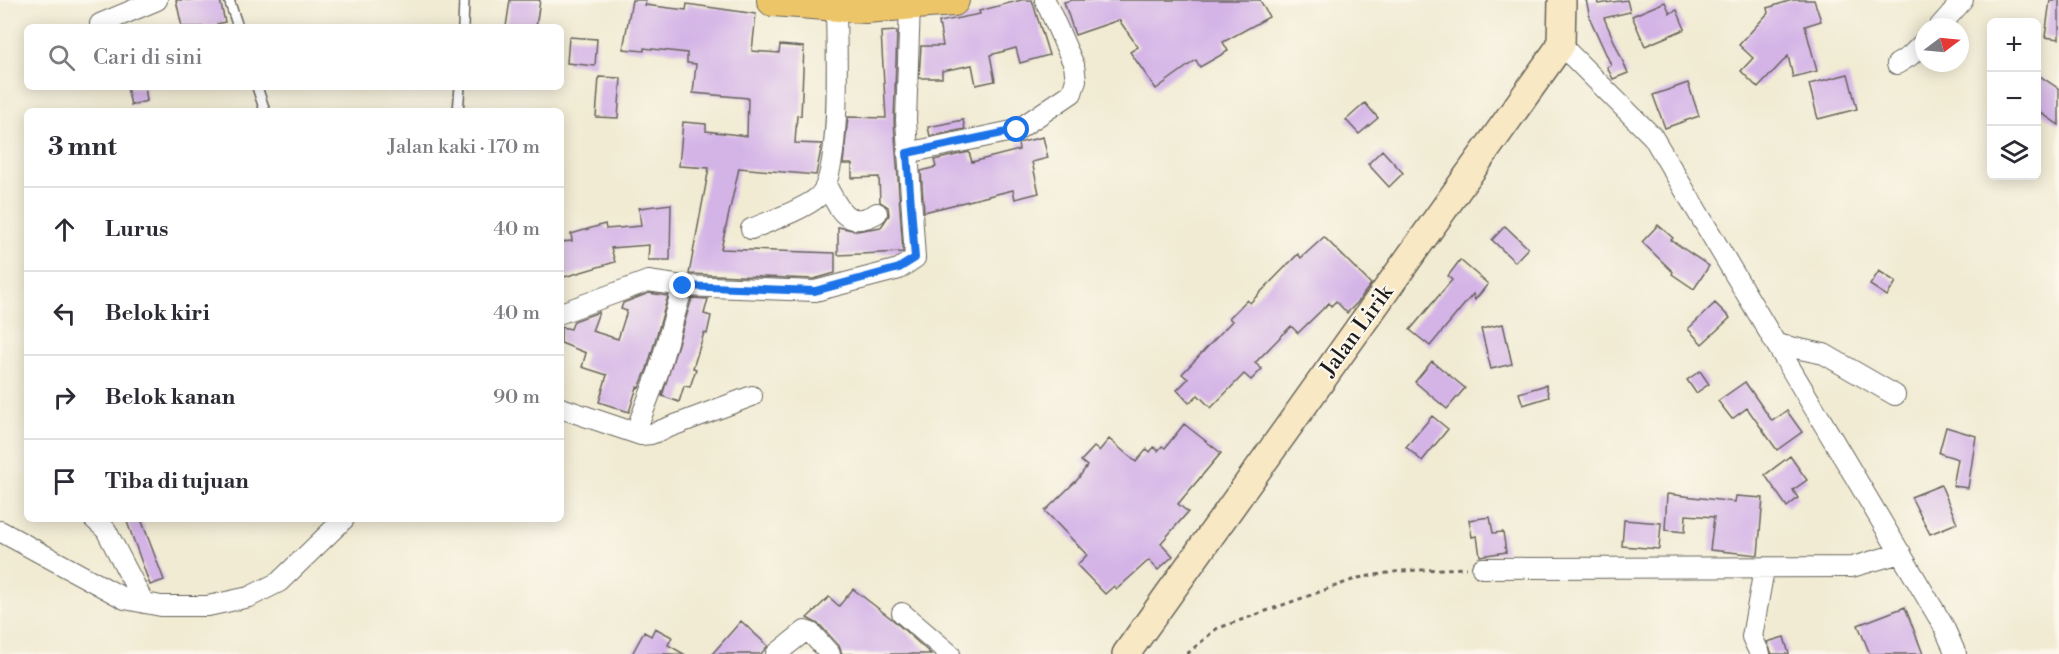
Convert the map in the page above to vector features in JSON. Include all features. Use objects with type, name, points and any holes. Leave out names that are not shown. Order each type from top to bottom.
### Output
[{"type":"highway","points":[[773,0],[910,5],[953,0]]},
{"type":"main road","points":[[1561,45],[1562,0]]},
{"type":"main road","name":"Jalan Lirik","points":[[1126,654],[1561,45]]},
{"type":"street","points":[[100,24],[157,0]]},
{"type":"street","points":[[907,153],[1017,130],[1072,93],[1076,80],[1074,65],[1045,0]]},
{"type":"street","points":[[1947,18],[1963,0]]},
{"type":"street","points":[[751,230],[817,198],[827,187],[836,118],[856,4]]},
{"type":"street","points":[[564,312],[648,281],[683,286],[815,291],[910,264],[915,258],[906,120],[910,5]]},
{"type":"street","points":[[1561,45],[1653,137],[1901,553],[1943,625],[1956,654]]},
{"type":"street","points":[[1897,64],[1915,51]]},
{"type":"street","points":[[827,187],[841,213],[853,220],[866,219],[877,213]]},
{"type":"street","points":[[635,433],[658,373],[683,286]]},
{"type":"street","points":[[1776,344],[1824,354],[1895,395]]},
{"type":"street","points":[[564,409],[635,433],[651,434],[752,396]]},
{"type":"street","points":[[97,522],[106,530],[144,603]]},
{"type":"street","points":[[0,531],[125,599],[161,606],[208,606],[249,597],[279,582],[341,522]]},
{"type":"street","points":[[0,550],[18,541]]},
{"type":"street","points":[[1482,568],[1852,567],[1901,553]]},
{"type":"street","points":[[1760,654],[1752,637],[1764,569]]},
{"type":"street","points":[[902,613],[950,654]]},
{"type":"street","points":[[776,654],[805,631],[811,633],[830,654]]},
{"type":"lane","points":[[229,0],[237,24]]},
{"type":"lane","points":[[463,24],[464,0]]},
{"type":"lane","points":[[258,90],[264,108]]},
{"type":"lane","points":[[458,108],[460,90]]},
{"type":"path","points":[[1187,654],[1216,629],[1358,578],[1400,571],[1482,568]]},
{"type":"building","points":[[176,0],[220,0],[225,22],[181,24]]},
{"type":"building","points":[[510,0],[540,0],[536,24],[506,24]]},
{"type":"building","points":[[632,0],[646,0],[645,5],[686,10],[687,4],[756,14],[752,51],[779,53],[780,45],[804,47],[801,116],[797,115],[795,143],[822,144],[816,175],[739,168],[721,249],[835,253],[835,273],[814,279],[689,274],[709,168],[679,166],[683,122],[706,124],[706,131],[747,136],[748,98],[693,93],[696,64],[687,63],[687,53],[644,48],[644,51],[623,49]]},
{"type":"building","points":[[1021,0],[1032,0],[1049,55],[1020,63],[1016,48],[990,55],[995,81],[976,85],[972,65],[942,71],[942,78],[919,78],[921,46],[943,46],[939,22],[980,14],[979,11]]},
{"type":"building","points":[[1072,0],[1260,0],[1269,17],[1223,42],[1228,51],[1200,67],[1196,60],[1156,89],[1130,52],[1138,47],[1119,20],[1075,35],[1064,2]]},
{"type":"building","points":[[1586,0],[1597,0],[1598,4],[1627,0],[1630,12],[1604,18],[1628,73],[1613,79],[1607,67],[1611,65],[1591,21]]},
{"type":"building","points":[[1792,0],[1814,0],[1821,21],[1805,26],[1817,71],[1793,77],[1788,56],[1758,88],[1741,71],[1753,58],[1739,45],[1768,13],[1767,8]]},
{"type":"building","points":[[2050,0],[2059,0],[2059,39],[2045,37]]},
{"type":"building","points":[[1665,2],[1670,13],[1677,10],[1685,29],[1645,46],[1632,16]]},
{"type":"building","points":[[897,31],[894,121],[903,252],[838,255],[838,227],[857,231],[881,227],[889,215],[888,207],[880,202],[879,177],[852,178],[852,164],[843,164],[848,117],[886,118],[881,32]]},
{"type":"building","points":[[569,37],[597,39],[595,66],[567,63]]},
{"type":"building","points":[[1848,74],[1857,109],[1818,119],[1809,84]]},
{"type":"building","points":[[599,77],[621,78],[618,118],[596,117]]},
{"type":"building","points":[[2041,77],[2059,89],[2059,125],[2041,113]]},
{"type":"building","points":[[1688,83],[1699,116],[1665,128],[1653,95]]},
{"type":"building","points":[[128,90],[145,90],[147,101],[131,105]]},
{"type":"building","points":[[1365,103],[1378,118],[1359,134],[1346,120]]},
{"type":"building","points":[[963,120],[965,129],[930,136],[928,127]]},
{"type":"building","points":[[1043,137],[1048,158],[1032,162],[1039,193],[1015,199],[1013,190],[924,212],[921,171],[936,167],[934,160],[969,152],[972,162],[1019,150],[1018,143]]},
{"type":"building","points":[[1382,150],[1403,173],[1389,187],[1368,164]]},
{"type":"building","points":[[671,204],[670,260],[648,260],[649,245],[611,248],[615,262],[564,277],[564,242],[572,241],[571,234],[605,224],[606,229],[641,226],[639,208]]},
{"type":"building","points":[[1658,225],[1673,238],[1671,240],[1709,266],[1694,289],[1672,274],[1673,272],[1642,242]]},
{"type":"building","points":[[1505,226],[1528,248],[1515,262],[1492,240]]},
{"type":"building","points":[[1324,237],[1371,284],[1357,303],[1347,313],[1336,301],[1331,306],[1329,303],[1298,333],[1291,326],[1255,363],[1262,369],[1251,380],[1244,374],[1211,408],[1198,395],[1189,403],[1177,390],[1188,379],[1182,374],[1232,321],[1229,318],[1247,300],[1250,303],[1298,254],[1301,258]]},
{"type":"building","points":[[1460,260],[1488,284],[1475,300],[1473,294],[1430,346],[1410,330],[1452,280],[1448,276]]},
{"type":"building","points":[[1879,271],[1896,282],[1887,296],[1870,285]]},
{"type":"building","points":[[649,293],[668,296],[647,369],[639,388],[637,387],[629,412],[599,402],[607,375],[582,367],[586,353],[564,344],[564,328],[571,329],[574,321],[599,312],[592,331],[618,339],[627,311],[621,309],[623,303]]},
{"type":"building","points":[[692,298],[708,299],[704,314],[711,316],[707,334],[704,333],[693,368],[696,369],[690,387],[684,386],[679,402],[662,396]]},
{"type":"building","points":[[1715,303],[1730,318],[1702,344],[1688,329]]},
{"type":"building","points":[[1503,324],[1512,364],[1491,369],[1481,329]]},
{"type":"building","points":[[1432,361],[1465,388],[1447,409],[1415,382]]},
{"type":"building","points":[[1700,371],[1709,384],[1696,393],[1687,380]]},
{"type":"building","points":[[1745,382],[1772,421],[1787,411],[1802,432],[1777,450],[1747,408],[1732,419],[1718,401]]},
{"type":"building","points":[[1546,385],[1549,397],[1523,405],[1519,393]]},
{"type":"building","points":[[1432,416],[1448,429],[1422,461],[1406,447]]},
{"type":"building","points":[[1184,424],[1221,453],[1178,504],[1188,512],[1161,543],[1173,556],[1158,570],[1149,560],[1117,589],[1114,586],[1105,594],[1077,565],[1087,555],[1045,511],[1078,479],[1087,466],[1081,461],[1094,447],[1099,451],[1109,439],[1136,462],[1147,449],[1150,452],[1154,447],[1158,451],[1162,446],[1165,448]]},
{"type":"building","points":[[1946,427],[1976,436],[1968,488],[1953,486],[1958,459],[1939,453]]},
{"type":"building","points":[[1790,456],[1807,480],[1793,490],[1798,498],[1787,507],[1765,475]]},
{"type":"building","points":[[1941,485],[1957,523],[1930,534],[1911,497]]},
{"type":"building","points":[[1667,494],[1735,502],[1736,496],[1763,498],[1758,555],[1710,550],[1714,517],[1686,515],[1685,532],[1665,530]]},
{"type":"building","points":[[1490,517],[1493,533],[1503,532],[1506,552],[1480,556],[1477,536],[1472,537],[1469,520]]},
{"type":"building","points":[[1624,520],[1661,523],[1659,549],[1622,546]]},
{"type":"building","points":[[127,522],[142,522],[164,580],[150,585]]},
{"type":"building","points":[[853,589],[892,619],[931,654],[842,654],[839,646],[820,625],[807,618],[829,597],[839,606]]},
{"type":"building","points":[[1905,607],[1923,654],[1870,654],[1858,625]]},
{"type":"building","points":[[741,621],[768,646],[761,654],[712,654]]},
{"type":"building","points":[[655,628],[672,637],[668,645],[684,654],[632,654],[644,632],[651,636]]},
{"type":"building","points":[[1784,637],[1789,654],[1772,654],[1767,642]]},
{"type":"route","points":[[683,286],[815,291],[910,264],[915,258],[907,153],[1017,130]]}]
